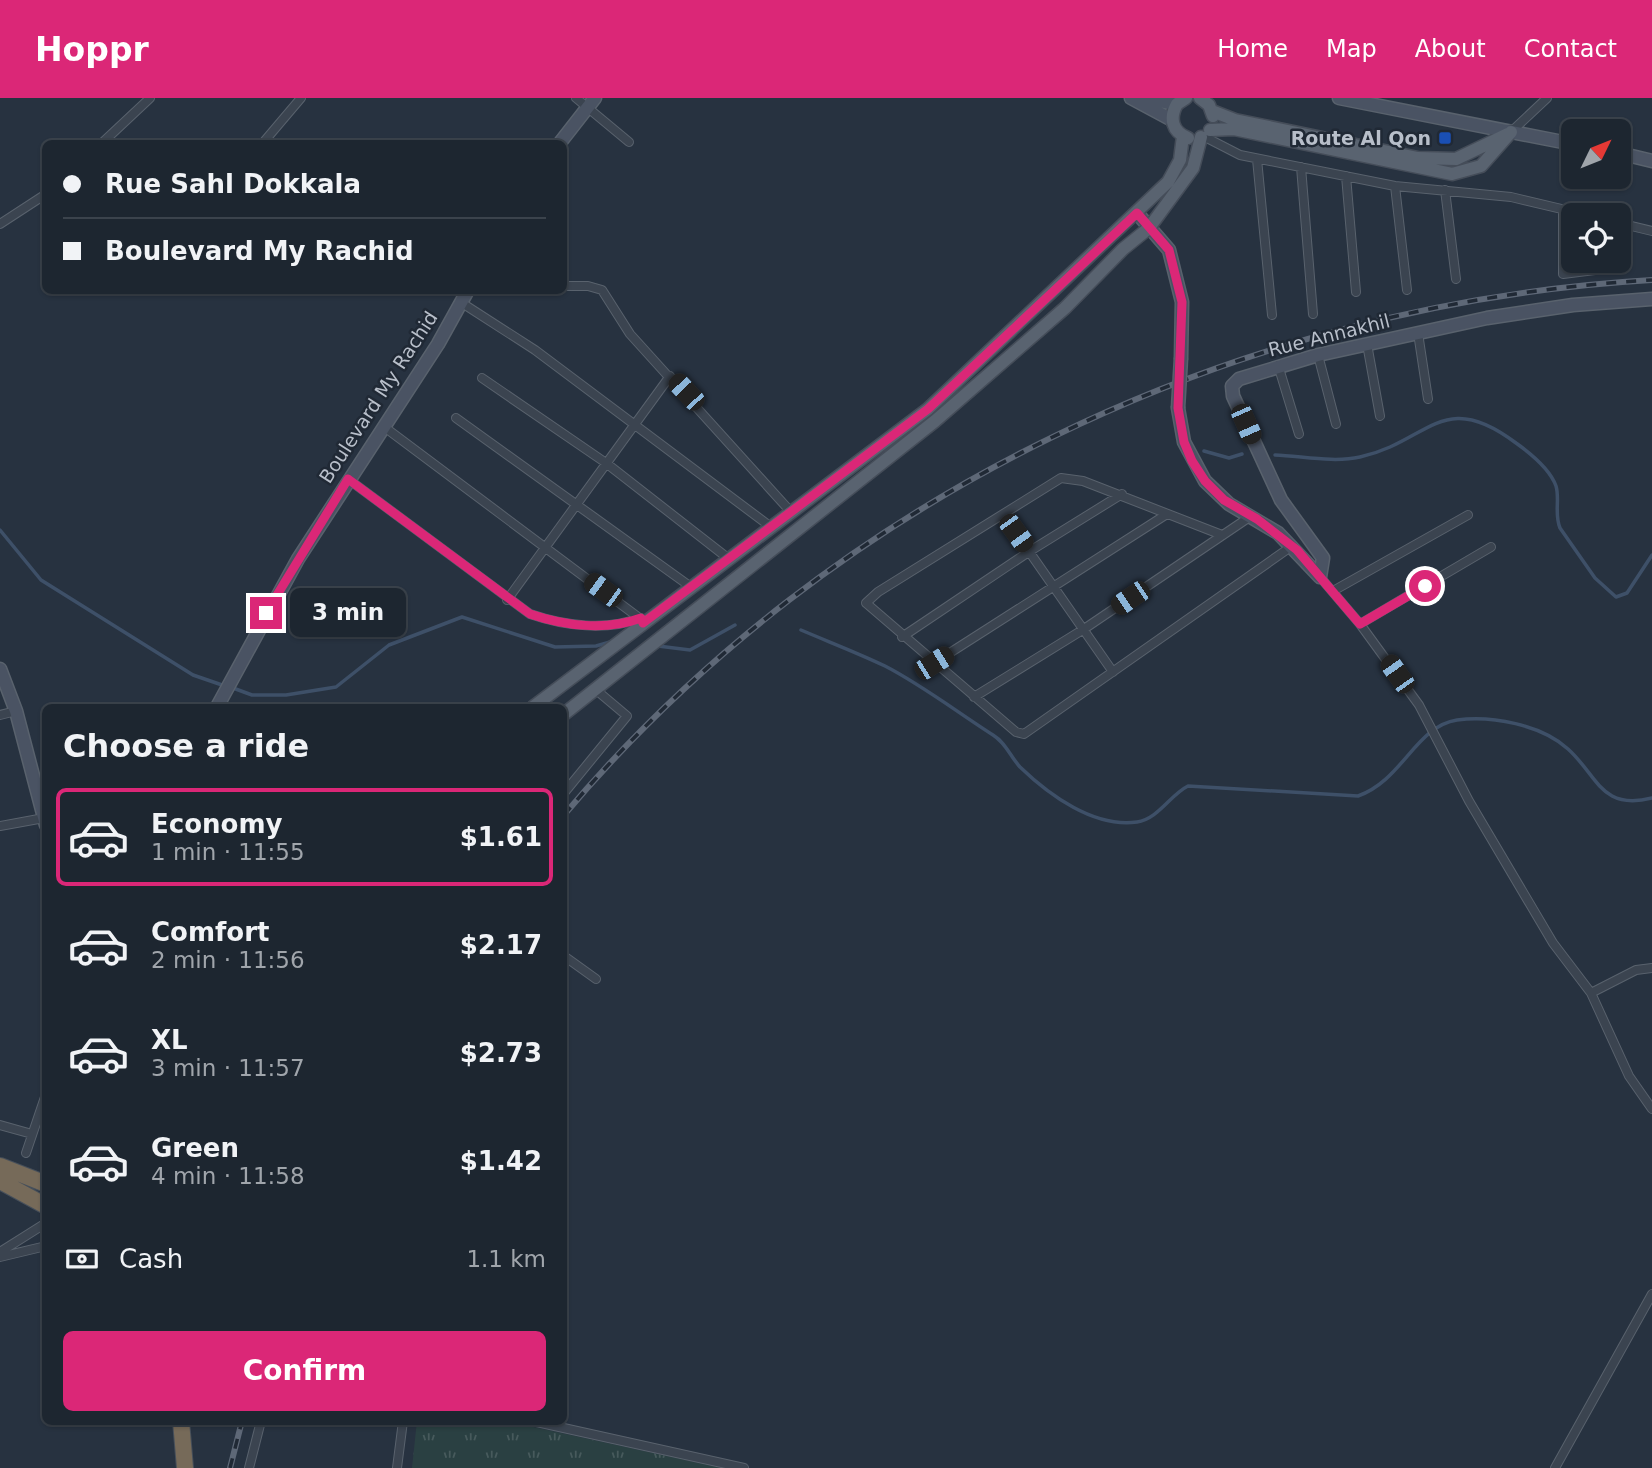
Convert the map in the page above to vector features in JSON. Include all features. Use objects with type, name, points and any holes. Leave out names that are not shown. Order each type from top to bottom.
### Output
[{"type":"highway","points":[[0,1166],[42,1182]]},
{"type":"highway","points":[[0,1181],[42,1204]]},
{"type":"highway","points":[[181,1425],[185,1468]]},
{"type":"highway","points":[[192,1425],[195,1468]]},
{"type":"main road","points":[[1200,98],[1212,111],[1235,120],[1418,158],[1456,159],[1511,132]]},
{"type":"main road","points":[[537,704],[642,620],[729,559],[928,409],[1168,182],[1180,160],[1183,136],[1172,120],[1181,101]]},
{"type":"main road","points":[[567,712],[934,421],[1066,308],[1123,249],[1149,228],[1188,176],[1212,111]]},
{"type":"main road","points":[[1183,136],[1234,129],[1452,174],[1481,166],[1511,132]]},
{"type":"street","points":[[105,140],[150,98]]},
{"type":"street","points":[[265,140],[301,98]]},
{"type":"street","points":[[576,98],[592,103],[629,142]]},
{"type":"street","points":[[1131,98],[1172,120]]},
{"type":"street","points":[[1142,98],[1181,101]]},
{"type":"street","points":[[1339,98],[1393,103],[1561,142]]},
{"type":"street","points":[[1511,132],[1547,98]]},
{"type":"street","points":[[562,140],[592,103]]},
{"type":"street","points":[[1205,134],[1229,150],[1257,159],[1395,186],[1511,197],[1561,210]]},
{"type":"street","points":[[1631,156],[1652,161]]},
{"type":"street","points":[[1257,159],[1272,315]]},
{"type":"street","points":[[1301,167],[1313,314]]},
{"type":"street","points":[[1346,176],[1356,292]]},
{"type":"street","points":[[1395,186],[1407,290]]},
{"type":"street","points":[[1445,190],[1455,279]]},
{"type":"street","points":[[0,224],[42,197]]},
{"type":"street","points":[[1137,213],[1169,250],[1179,289],[1182,302],[1178,408],[1184,442],[1197,470],[1224,500],[1292,546],[1360,624],[1426,718],[1436,741],[1553,943],[1591,993],[1629,1076],[1652,1109]]},
{"type":"street","points":[[1631,226],[1652,231]]},
{"type":"street","points":[[567,286],[588,286],[602,290],[624,326],[791,512]]},
{"type":"street","points":[[465,295],[632,425],[771,527]]},
{"type":"street","name":"Boulevard My Rachid","points":[[218,704],[231,676],[285,580],[348,479],[439,344],[465,295]]},
{"type":"street","name":"Rue Annakhil","points":[[1320,577],[1323,558],[1280,500],[1231,391],[1239,379],[1278,365],[1418,333],[1543,309],[1652,299]]},
{"type":"street","points":[[1418,333],[1428,399]]},
{"type":"street","points":[[1367,344],[1380,416]]},
{"type":"street","points":[[1318,355],[1336,425]]},
{"type":"street","points":[[1278,365],[1299,435]]},
{"type":"street","points":[[507,600],[578,506],[632,425],[670,376]]},
{"type":"street","points":[[482,378],[606,463],[729,559]]},
{"type":"street","points":[[456,418],[691,587]]},
{"type":"street","points":[[383,426],[642,620]]},
{"type":"street","points":[[1222,534],[1122,494],[1083,481],[1060,478],[867,600],[867,607],[1016,732],[1024,734],[1292,546]]},
{"type":"street","points":[[348,479],[507,600],[530,614],[565,623],[614,625],[642,620]]},
{"type":"street","points":[[902,637],[1030,551],[1122,494]]},
{"type":"street","points":[[1003,514],[1113,672]]},
{"type":"street","points":[[934,663],[1167,514]]},
{"type":"street","points":[[1333,591],[1468,515]]},
{"type":"street","points":[[974,697],[1084,629],[1251,516]]},
{"type":"street","points":[[1360,624],[1490,547]]},
{"type":"street","points":[[0,669],[16,711],[42,810]]},
{"type":"street","points":[[567,789],[627,716],[595,689]]},
{"type":"street","points":[[0,715],[16,711]]},
{"type":"street","points":[[0,827],[42,821]]},
{"type":"street","points":[[567,958],[596,979]]},
{"type":"street","points":[[1591,993],[1636,970],[1652,968]]},
{"type":"street","points":[[26,1153],[42,1105]]},
{"type":"street","points":[[0,1125],[32,1134]]},
{"type":"street","points":[[0,1254],[42,1226]]},
{"type":"street","points":[[0,1254],[42,1246]]},
{"type":"street","points":[[1555,1468],[1652,1294]]},
{"type":"street","points":[[249,1468],[260,1425]]},
{"type":"street","points":[[397,1468],[402,1425]]},
{"type":"street","points":[[550,1425],[744,1468]]},
{"type":"green space","points":[[417,1425],[524,1425],[722,1468],[412,1468]]},
{"type":"waterway","points":[[1275,455],[1350,459],[1383,450],[1436,423],[1452,419],[1470,419],[1491,427],[1516,443],[1544,468],[1556,486],[1560,528],[1595,578],[1616,597],[1627,593],[1652,555]]},
{"type":"waterway","points":[[1204,451],[1229,458],[1242,454]]},
{"type":"waterway","points":[[0,530],[41,580],[193,675],[225,686]]},
{"type":"waterway","points":[[233,688],[252,695],[286,695],[336,687],[389,645],[462,617],[555,647],[596,646],[610,642]]},
{"type":"waterway","points":[[658,646],[690,650],[735,625]]},
{"type":"waterway","points":[[801,630],[875,661],[912,682],[997,738],[1020,767],[1044,788],[1073,807],[1105,820],[1121,823],[1144,820],[1158,812],[1188,786],[1358,796],[1386,779],[1430,732],[1443,724],[1470,719],[1516,724],[1544,734],[1568,749],[1611,795],[1622,800],[1635,801],[1652,798]]},
{"type":"railway","points":[[567,812],[671,701],[789,600],[917,512],[1053,437],[1196,376],[1344,329],[1497,297],[1652,280]]},
{"type":"railway","points":[[230,1468],[241,1425]]},
{"type":"place","name":"Route Al Qon","points":[[1445,138]]},
{"type":"route","points":[[266,613],[348,479],[515,606],[530,614],[565,623],[614,625],[641,618],[643,623],[928,409],[1137,213],[1169,250],[1182,302],[1178,408],[1188,453],[1205,481],[1229,504],[1278,533],[1297,550],[1360,624],[1425,586]]}]
